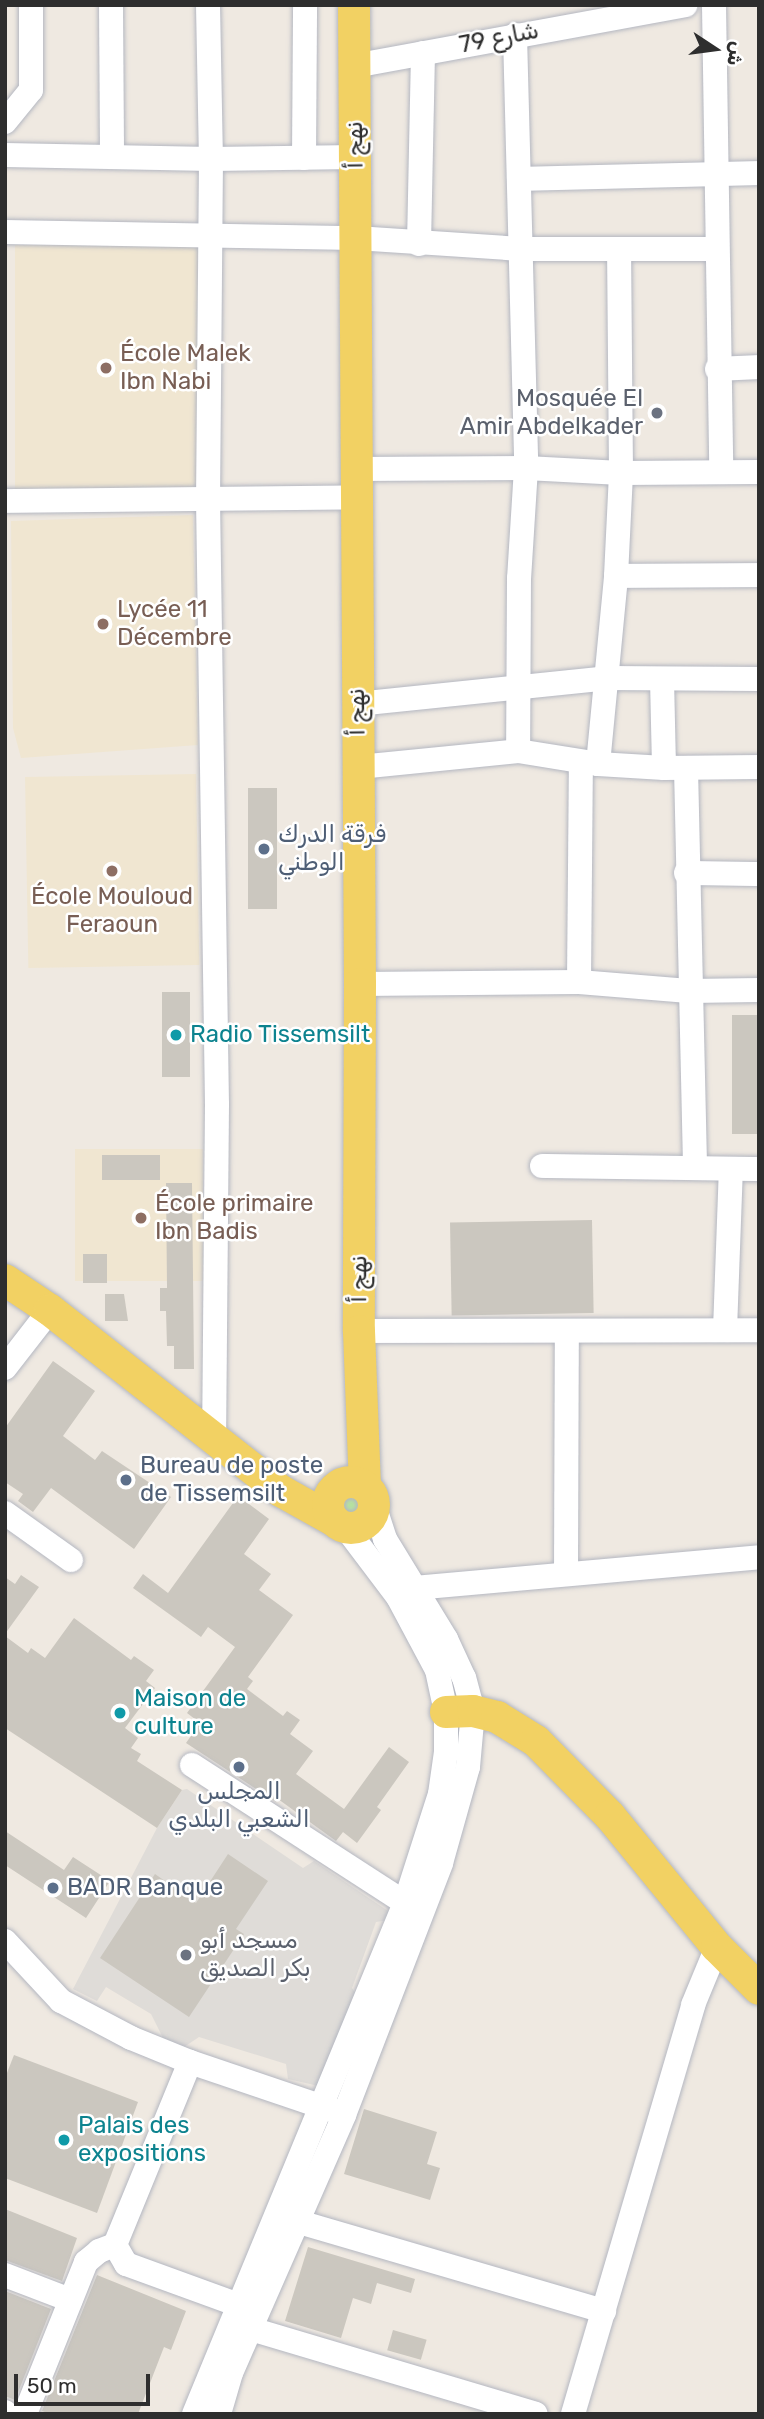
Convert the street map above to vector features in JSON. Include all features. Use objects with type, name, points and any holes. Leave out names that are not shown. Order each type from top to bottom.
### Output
[{"type":"main road","name":"نهج أ","points":[[345,1489],[362,1419],[359,1331],[360,984],[354,5]]},
{"type":"main road","points":[[5,1280],[50,1310],[281,1491],[339,1523],[365,1523],[345,1489],[241,1457]]},
{"type":"main road","name":"نهج أ","points":[[345,1489],[352,1449],[362,1419]]},
{"type":"main road","points":[[339,1523],[328,1505],[345,1489]]},
{"type":"main road","points":[[459,1711],[497,1717],[519,1729],[555,1759],[610,1816],[717,1947],[758,1988]]},
{"type":"street","points":[[5,122],[31,90],[31,5]]},
{"type":"street","points":[[111,5],[112,157]]},
{"type":"street","points":[[208,5],[211,159],[208,499],[217,1104],[214,1436]]},
{"type":"street","points":[[304,158],[305,5]]},
{"type":"street","name":"شارع 79","points":[[354,66],[685,5]]},
{"type":"street","points":[[714,5],[717,369],[721,471]]},
{"type":"street","points":[[515,35],[526,468],[519,578],[519,751]]},
{"type":"street","points":[[418,244],[423,53]]},
{"type":"street","points":[[5,155],[211,159],[356,157]]},
{"type":"street","points":[[519,179],[759,173]]},
{"type":"street","points":[[5,232],[356,239],[521,248],[717,249]]},
{"type":"street","points":[[579,982],[590,763],[607,678],[616,576],[621,473],[619,249]]},
{"type":"street","points":[[717,369],[759,367]]},
{"type":"street","points":[[5,501],[208,499],[526,468],[621,473],[759,472]]},
{"type":"street","points":[[616,576],[759,575]]},
{"type":"street","points":[[357,704],[607,678],[759,679]]},
{"type":"street","points":[[662,679],[686,873],[695,1168]]},
{"type":"street","points":[[359,767],[519,751],[590,763],[675,768],[759,767]]},
{"type":"street","points":[[686,873],[759,874]]},
{"type":"street","points":[[360,984],[579,982],[689,991],[759,990]]},
{"type":"street","points":[[542,1166],[759,1169]]},
{"type":"street","points":[[725,1330],[731,1168]]},
{"type":"street","points":[[5,1368],[50,1310]]},
{"type":"street","points":[[359,1331],[759,1330]]},
{"type":"street","points":[[566,1574],[567,1331]]},
{"type":"street","points":[[194,2414],[236,2304],[333,2110],[457,1815],[468,1767],[459,1711],[456,1658],[385,1539],[345,1489]]},
{"type":"street","points":[[9,1523],[71,1560]]},
{"type":"street","points":[[339,1523],[398,1597],[430,1653],[443,1690],[459,1711]]},
{"type":"street","points":[[415,1588],[759,1557]]},
{"type":"street","points":[[219,2414],[231,2373],[299,2222],[333,2110],[440,1794],[446,1752],[459,1711]]},
{"type":"street","points":[[192,1765],[405,1903]]},
{"type":"street","points":[[5,1941],[61,2001],[131,2038],[190,2062],[333,2110]]},
{"type":"street","points":[[573,2414],[693,2005],[717,1947]]},
{"type":"street","points":[[25,2414],[86,2263],[99,2251],[114,2245],[190,2062]]},
{"type":"street","points":[[299,2222],[604,2311]]},
{"type":"street","points":[[114,2245],[120,2259],[133,2267],[236,2304]]},
{"type":"street","points":[[5,2275],[70,2300]]},
{"type":"street","points":[[251,2329],[537,2414]]},
{"type":"shaded area","name":"École Malek Ibn Nabi","points":[[15,245],[199,245],[199,490],[15,490]]},
{"type":"shaded area","name":"Lycée 11 Décembre","points":[[193,515],[198,745],[21,758],[13,728],[11,521]]},
{"type":"shaded area","name":"École Mouloud Feraoun","points":[[196,774],[199,965],[28,968],[25,777]]},
{"type":"shaded area","name":"École primaire Ibn Badis","points":[[75,1149],[203,1149],[203,1281],[75,1281]]},
{"type":"shaded area","points":[[187,1789],[303,1868],[314,1861],[391,1913],[389,1920],[376,1922],[352,1988],[359,1999],[323,2087],[288,2079],[286,2064],[199,2037],[184,2047],[163,2038],[151,2014],[106,1987],[97,2001],[73,1989],[157,1828],[182,1790]]},
{"type":"green space","points":[[350,1491],[359,1495],[363,1504],[359,1513],[350,1517],[341,1513],[337,1504],[341,1495]]},
{"type":"building","name":"فرقة الدرك الوطني","points":[[248,788],[277,788],[277,909],[248,909]]},
{"type":"building","name":"Radio Tissemsilt","points":[[162,992],[190,992],[190,1077],[162,1077]]},
{"type":"building","points":[[732,1015],[759,1015],[759,1134],[732,1134]]},
{"type":"building","points":[[102,1155],[160,1155],[160,1180],[102,1180]]},
{"type":"building","points":[[166,1183],[192,1183],[194,1369],[174,1369],[174,1346],[167,1346],[166,1311],[160,1311],[160,1288],[167,1288]]},
{"type":"building","points":[[592,1220],[594,1313],[452,1315],[450,1222]]},
{"type":"building","points":[[83,1254],[107,1254],[107,1283],[83,1283]]},
{"type":"building","points":[[105,1294],[124,1294],[128,1321],[105,1321]]},
{"type":"building","points":[[53,1361],[95,1391],[63,1436],[95,1460],[102,1451],[171,1497],[134,1549],[51,1488],[33,1512],[18,1501],[23,1494],[5,1482],[5,1428]]},
{"type":"building","points":[[238,1496],[269,1519],[244,1554],[271,1574],[259,1590],[293,1615],[248,1677],[253,1681],[247,1689],[283,1716],[287,1711],[300,1720],[290,1734],[313,1751],[296,1774],[344,1809],[389,1747],[409,1762],[377,1807],[381,1810],[357,1843],[343,1832],[336,1841],[278,1799],[276,1802],[186,1743],[200,1723],[187,1713],[235,1647],[208,1627],[201,1637],[133,1588],[143,1574],[168,1593]]},
{"type":"building","points":[[21,1575],[39,1587],[5,1634],[5,1577],[15,1584]]},
{"type":"building","points":[[74,1618],[131,1660],[134,1656],[154,1670],[146,1681],[155,1688],[125,1728],[138,1738],[131,1748],[141,1754],[137,1761],[182,1790],[157,1828],[5,1728],[5,1636],[28,1653],[31,1648],[45,1658]]},
{"type":"building","points":[[5,1831],[64,1870],[73,1857],[110,1881],[86,1918],[5,1865]]},
{"type":"building","points":[[228,1854],[268,1881],[236,1929],[244,1934],[189,2017],[100,1958],[155,1874],[196,1903]]},
{"type":"building","name":"Palais des expositions","points":[[14,2055],[138,2102],[97,2213],[5,2178],[5,2078]]},
{"type":"building","points":[[364,2109],[437,2132],[427,2164],[440,2168],[430,2200],[344,2174]]},
{"type":"building","points":[[5,2209],[77,2238],[62,2281],[5,2260]]},
{"type":"building","points":[[308,2247],[415,2279],[411,2293],[377,2283],[371,2304],[353,2298],[341,2338],[285,2321]]},
{"type":"building","points":[[97,2275],[186,2311],[171,2350],[164,2347],[138,2414],[50,2414],[42,2411]]},
{"type":"building","points":[[5,2291],[51,2309],[15,2400],[5,2396]]},
{"type":"building","points":[[393,2330],[427,2340],[421,2360],[387,2350]]},
{"type":"place","name":"École Malek Ibn Nabi","points":[[106,368]]},
{"type":"place","name":"Mosquée El Amir Abdelkader","points":[[657,413]]},
{"type":"place","name":"Lycée 11 Décembre","points":[[103,624]]},
{"type":"place","name":"فرقة الدرك الوطني","points":[[264,849]]},
{"type":"place","name":"École Mouloud Feraoun","points":[[112,871]]},
{"type":"place","name":"Radio Tissemsilt","points":[[176,1035]]},
{"type":"place","name":"École primaire Ibn Badis","points":[[141,1218]]},
{"type":"place","name":"Bureau de poste de Tissemsilt","points":[[126,1480]]},
{"type":"place","name":"Maison de culture","points":[[120,1713]]},
{"type":"place","name":"المجلس الشعبي البلدي","points":[[239,1767]]},
{"type":"place","name":"BADR Banque","points":[[53,1888]]},
{"type":"place","name":"مسجد أبو بكر الصديق","points":[[186,1955]]},
{"type":"place","name":"Palais des expositions","points":[[64,2140]]}]
